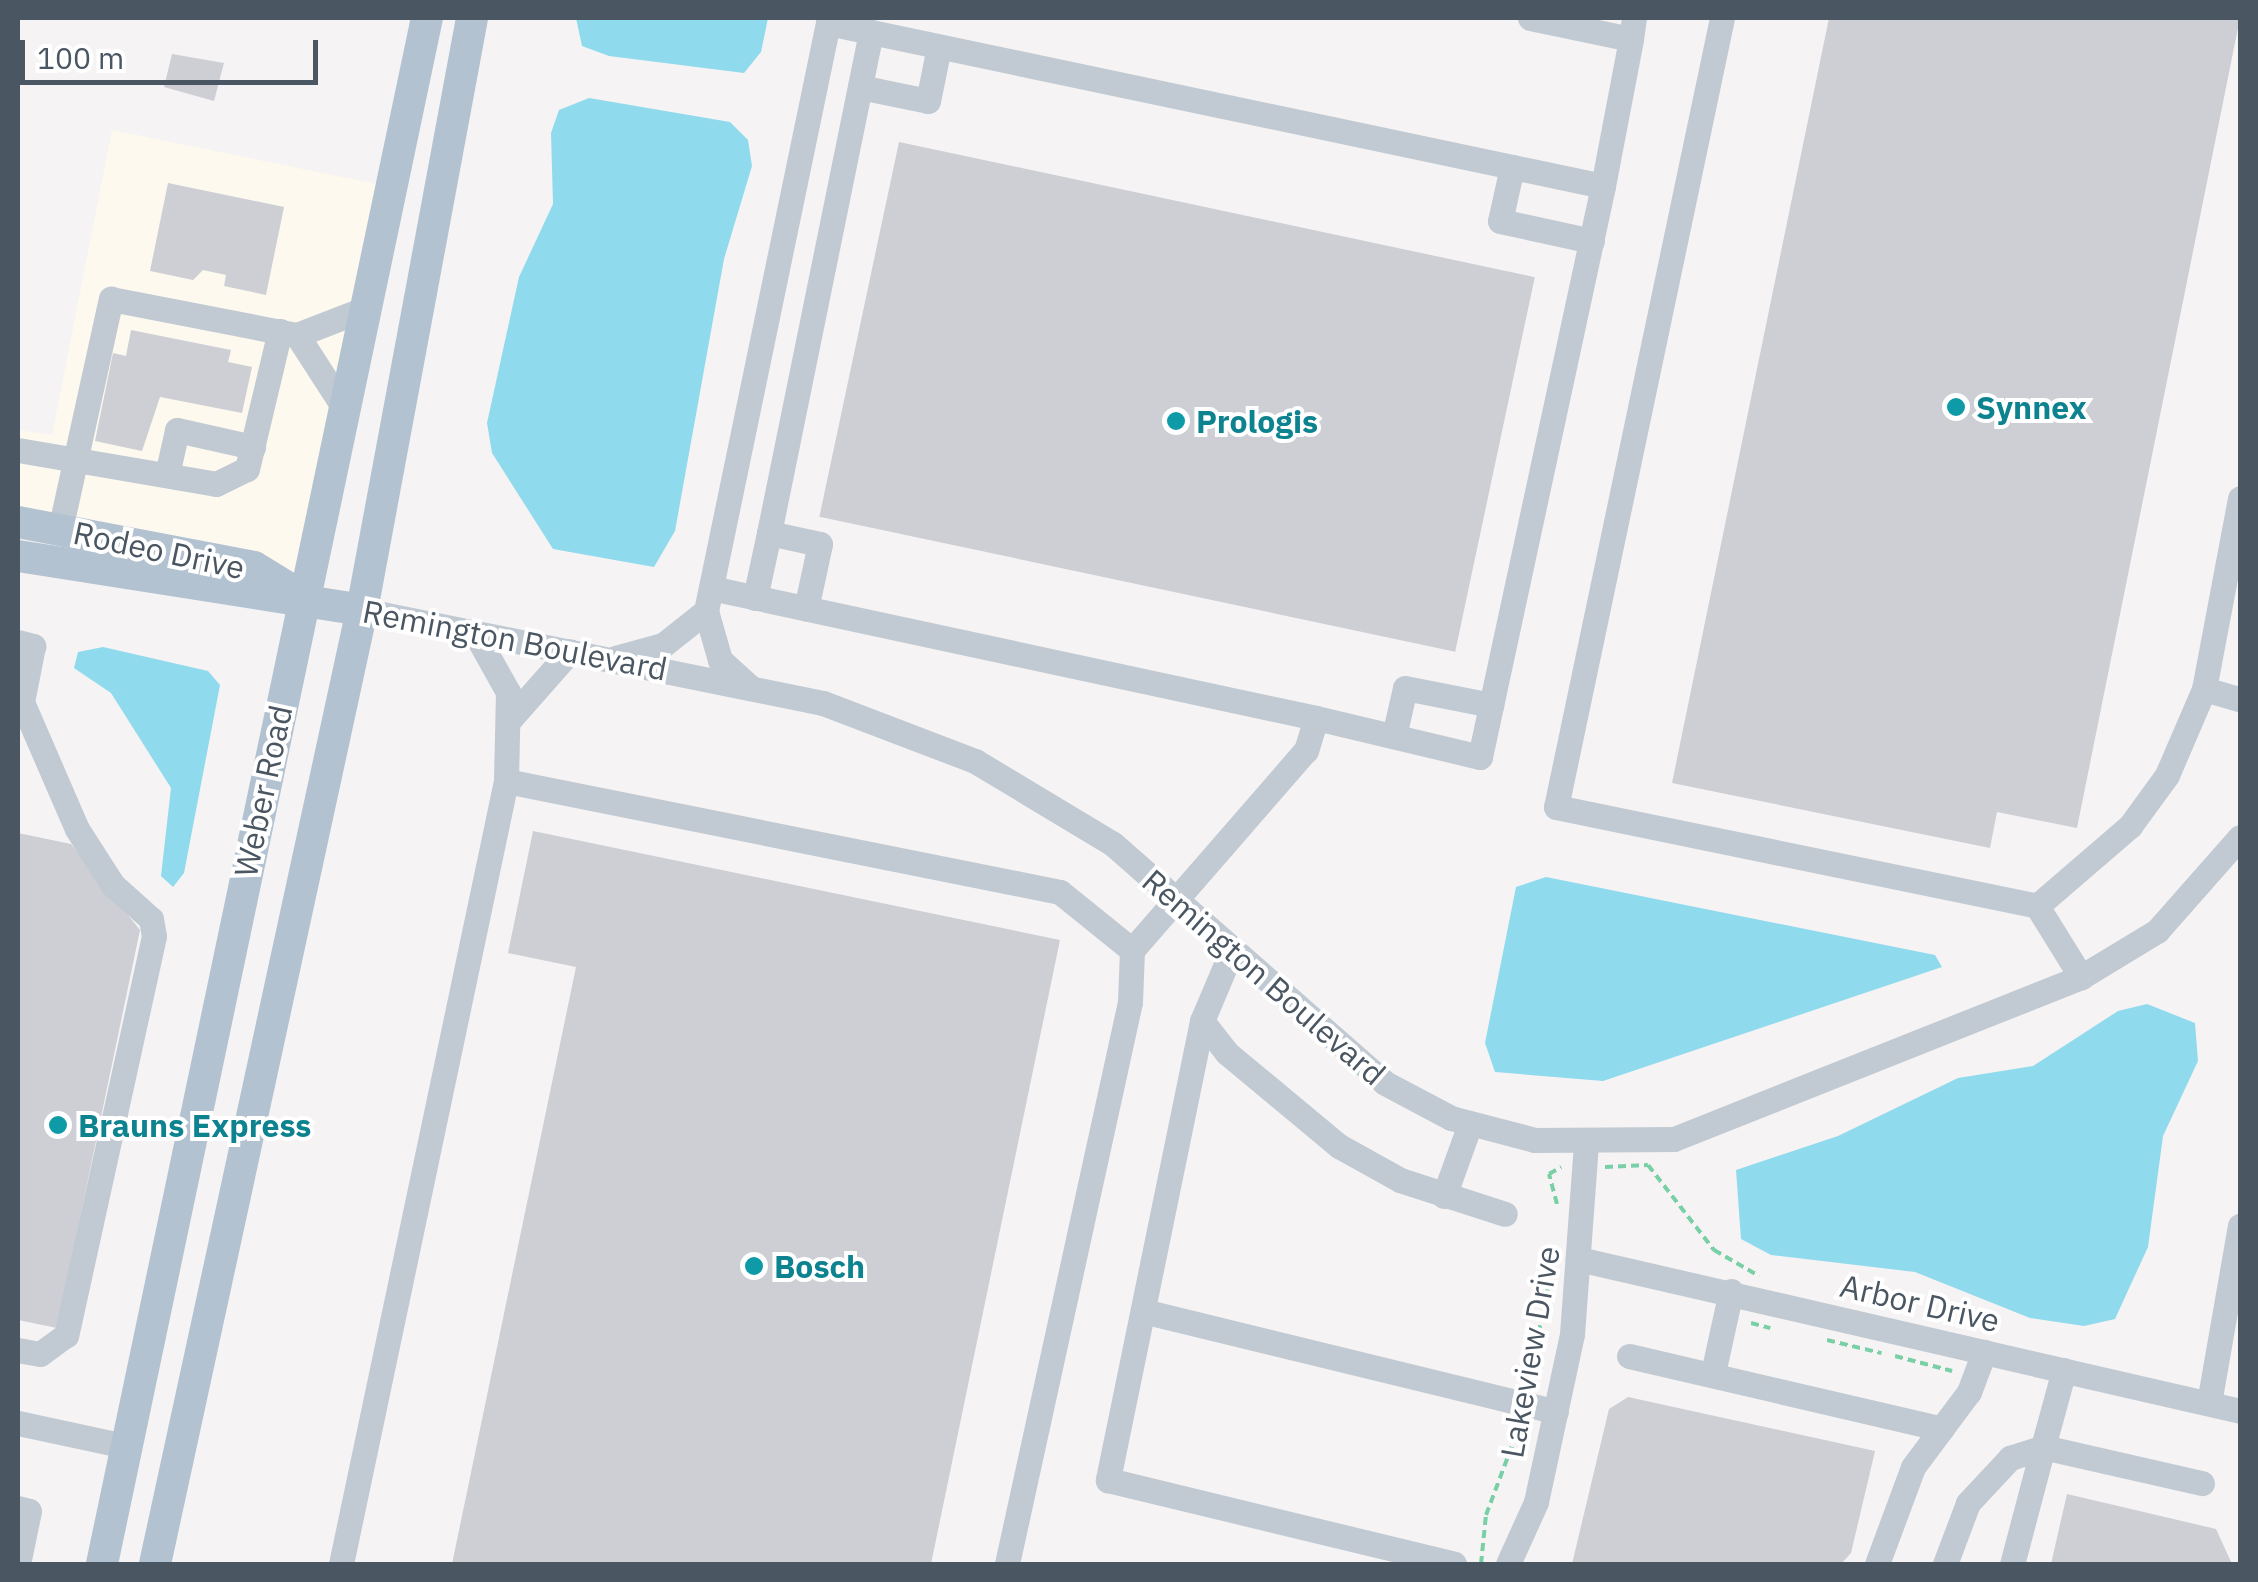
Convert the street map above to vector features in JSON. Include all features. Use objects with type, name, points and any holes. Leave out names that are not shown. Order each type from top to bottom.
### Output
[{"type":"main road","name":"Weber Road","points":[[102,1564],[427,18]]},
{"type":"main road","name":"Weber Road","points":[[156,1564],[362,610],[472,18]]},
{"type":"main road","name":"Rodeo Drive","points":[[18,522],[254,567],[304,597]]},
{"type":"main road","name":"Rodeo Drive","points":[[18,556],[245,598],[304,597]]},
{"type":"main road","name":"Remington Boulevard","points":[[304,597],[362,610]]},
{"type":"street","points":[[1722,18],[1556,807],[2037,906],[2080,977]]},
{"type":"street","points":[[610,659],[663,645],[709,599],[755,598],[1480,756],[1592,241],[1633,28],[1543,19]]},
{"type":"street","points":[[750,688],[720,660],[709,599],[828,20],[939,47],[1603,186]]},
{"type":"street","points":[[755,598],[871,32]]},
{"type":"street","points":[[860,87],[928,100],[939,47]]},
{"type":"street","points":[[1512,168],[1500,221],[1592,241]]},
{"type":"street","points":[[60,530],[111,299],[288,333],[364,309]]},
{"type":"street","points":[[288,333],[344,408]]},
{"type":"street","points":[[18,450],[216,484],[248,470],[288,333]]},
{"type":"street","points":[[168,474],[177,430],[253,446]]},
{"type":"street","points":[[2037,906],[2130,826],[2167,775],[2204,689],[2240,498]]},
{"type":"street","points":[[769,533],[820,544],[806,608]]},
{"type":"street","name":"Remington Boulevard","points":[[362,610],[823,703],[974,761],[1100,836],[1180,900],[1361,1066],[1470,1124],[1586,1145],[1674,1139],[1744,1117],[2080,977],[2156,931],[2240,837]]},
{"type":"street","points":[[341,1564],[506,780],[511,718],[499,664],[475,633]]},
{"type":"street","points":[[18,642],[33,646],[22,702],[77,829],[113,886],[151,919],[154,936],[66,1335],[40,1354],[18,1350]]},
{"type":"street","points":[[511,718],[570,651]]},
{"type":"street","points":[[1394,736],[1405,688],[1491,705]]},
{"type":"street","points":[[2204,689],[2240,699]]},
{"type":"street","points":[[1007,1564],[1130,1002],[1132,950],[1180,900],[1306,750],[1316,718]]},
{"type":"street","points":[[506,780],[1060,892],[1132,950]]},
{"type":"street","points":[[1232,950],[1202,1021],[1108,1480],[1454,1564]]},
{"type":"street","points":[[1202,1021],[1226,1053],[1339,1146],[1444,1196],[1505,1214]]},
{"type":"street","points":[[1444,1196],[1470,1124]]},
{"type":"street","name":"Lakeview Drive","points":[[1508,1564],[1536,1502],[1556,1412],[1583,1260],[1586,1145]]},
{"type":"street","points":[[2209,1403],[2240,1226]]},
{"type":"street","name":"Arbor Drive","points":[[1583,1260],[2240,1410]]},
{"type":"street","points":[[1713,1373],[1731,1291]]},
{"type":"street","points":[[1143,1311],[1556,1412]]},
{"type":"street","points":[[1878,1564],[1913,1467],[1942,1429],[1984,1352]]},
{"type":"street","points":[[1629,1356],[1942,1429]]},
{"type":"street","points":[[2012,1564],[2064,1370]]},
{"type":"street","points":[[18,1423],[125,1446]]},
{"type":"street","points":[[1945,1564],[1968,1503],[2010,1458],[2042,1447],[2202,1483]]},
{"type":"street","points":[[18,1508],[29,1510],[18,1564]]},
{"type":"path","points":[[1605,1167],[1648,1166],[1714,1250],[1760,1278]]},
{"type":"path","points":[[1558,1223],[1549,1174],[1559,1167]]},
{"type":"path","points":[[1525,1400],[1555,1249]]},
{"type":"path","points":[[1482,1564],[1486,1515],[1521,1417]]},
{"type":"shaded area","points":[[112,130],[382,185],[303,583],[18,515],[18,430],[52,435]]},
{"type":"water","points":[[576,18],[768,18],[761,52],[744,73],[609,56],[582,46]]},
{"type":"water","points":[[589,98],[730,122],[748,140],[752,166],[724,259],[675,531],[654,567],[553,549],[492,453],[487,423],[519,277],[553,204],[551,133],[559,110]]},
{"type":"water","points":[[103,647],[208,671],[220,685],[184,873],[173,887],[161,876],[171,788],[111,693],[74,668],[78,652]]},
{"type":"water","points":[[1546,877],[1935,955],[1942,967],[1603,1081],[1495,1072],[1485,1043],[1516,887]]},
{"type":"water","points":[[2147,1004],[2195,1023],[2198,1061],[2163,1136],[2148,1247],[2115,1319],[2084,1326],[2030,1318],[1915,1272],[1771,1255],[1741,1239],[1736,1170],[1838,1136],[1958,1078],[2033,1066],[2118,1011]]},
{"type":"building","name":"Synnex","points":[[1829,18],[2240,18],[2077,828],[1997,812],[1990,848],[1672,783]]},
{"type":"building","points":[[172,54],[224,63],[214,101],[164,87]]},
{"type":"building","name":"Prologis","points":[[899,142],[1535,277],[1455,652],[819,517]]},
{"type":"building","points":[[168,183],[284,207],[266,295],[224,286],[226,275],[203,270],[193,280],[150,271]]},
{"type":"building","points":[[131,330],[231,350],[228,362],[252,367],[242,413],[160,397],[142,451],[95,441],[113,353],[126,356]]},
{"type":"building","name":"Bosch","points":[[533,831],[1060,940],[931,1564],[452,1564],[576,967],[508,953]]},
{"type":"building","name":"Brauns Express","points":[[18,833],[71,844],[140,930],[57,1328],[18,1320]]},
{"type":"building","points":[[1628,1397],[1875,1451],[1851,1553],[1841,1564],[1572,1564],[1609,1409]]},
{"type":"building","points":[[2067,1494],[2216,1529],[2232,1564],[2051,1564]]},
{"type":"place","name":"Synnex","points":[[1956,407]]},
{"type":"place","name":"Prologis","points":[[1176,421]]},
{"type":"place","name":"Brauns Express","points":[[58,1125]]},
{"type":"place","name":"Bosch","points":[[754,1266]]}]
